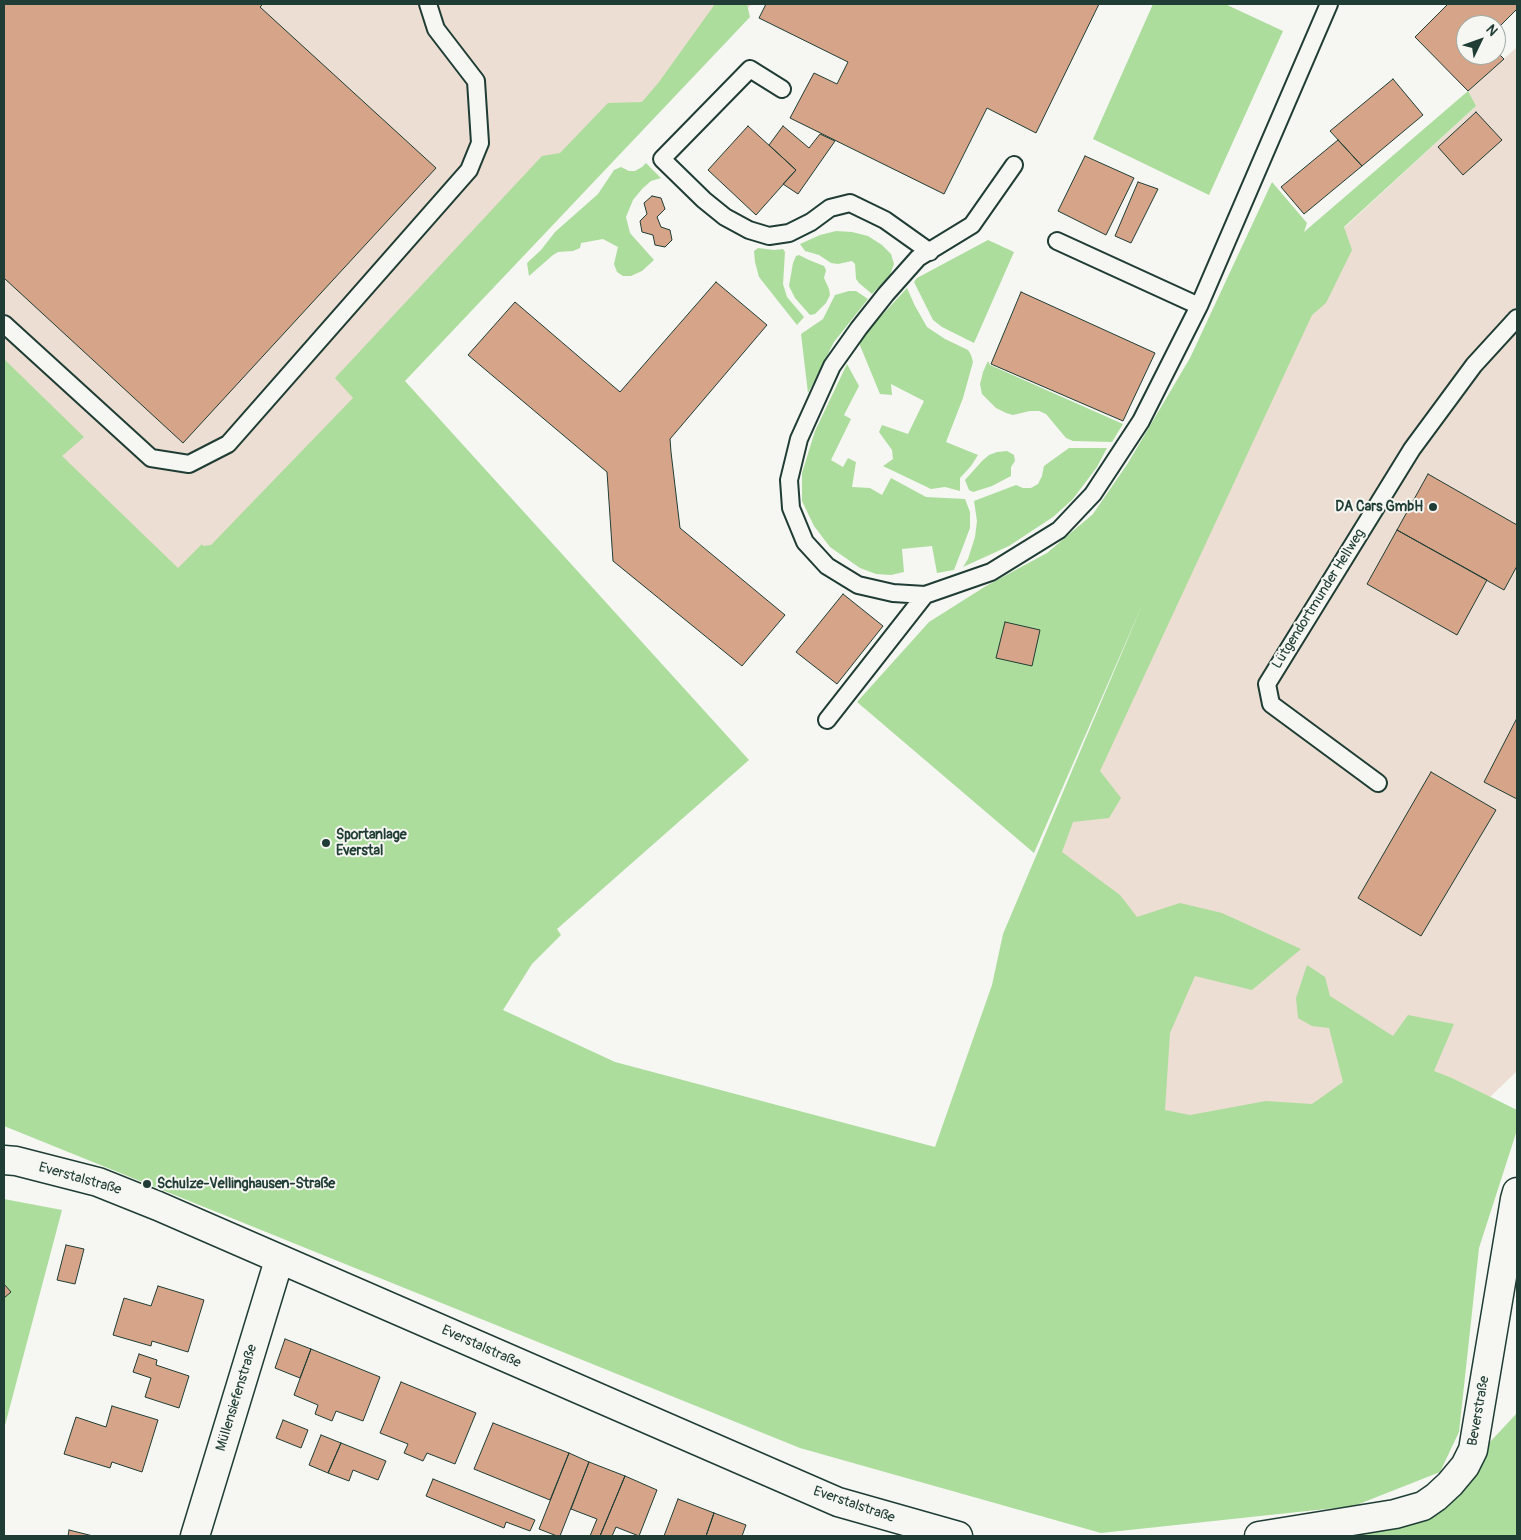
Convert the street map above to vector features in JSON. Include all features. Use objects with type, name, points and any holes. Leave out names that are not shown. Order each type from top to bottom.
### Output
[{"type":"street","name":"Everstalstraße","points":[[4,1160],[16,1161],[98,1182],[158,1206],[838,1502],[958,1536]]},
{"type":"street","name":"Beverstraße","points":[[1259,1536],[1395,1514],[1423,1506],[1450,1484],[1465,1466],[1473,1450],[1517,1192]]},
{"type":"street","name":"Müllensiefenstraße","points":[[195,1536],[279,1260]]},
{"type":"lane","points":[[4,324],[151,458],[189,464],[228,444],[469,170],[480,144],[476,81],[436,29],[428,4]]},
{"type":"lane","points":[[1014,165],[972,225],[918,258],[859,328],[832,366],[799,439],[789,480],[791,508],[805,542],[827,566],[858,585],[893,593],[925,595],[991,572],[1059,530],[1093,494],[1141,421],[1199,306],[1329,4]]},
{"type":"lane","points":[[782,89],[750,69],[662,159],[704,200],[725,217],[750,230],[769,236],[790,233],[811,222],[830,208],[850,203],[885,220],[930,252]]},
{"type":"lane","points":[[1058,241],[1199,306]]},
{"type":"lane","name":"Lütgendortmunder Hellweg","points":[[1378,783],[1271,704],[1266,684],[1412,449],[1474,365],[1517,318]]},
{"type":"lane","points":[[827,720],[925,595]]},
{"type":"shaded area","points":[[4,4],[752,4],[221,563],[175,573],[4,401]]},
{"type":"shaded area","points":[[1517,47],[1517,1071],[1490,1097],[1452,1078],[1372,1155],[1141,1135],[1013,940],[1344,228],[1475,107],[1468,91],[1497,65],[1506,65],[1506,57]]},
{"type":"green space","points":[[715,4],[747,4],[750,17],[405,381],[749,760],[557,929],[561,935],[532,964],[503,1010],[615,1062],[935,1147],[992,985],[1003,934],[1143,603],[1034,853],[857,702],[929,622],[986,586],[1047,553],[1093,514],[1128,463],[1190,358],[1272,182],[1307,223],[1304,232],[1468,91],[1476,106],[1344,227],[1352,250],[1326,303],[1312,315],[1100,771],[1121,798],[1109,818],[1073,822],[1062,852],[1120,895],[1137,917],[1180,903],[1222,913],[1301,949],[1252,990],[1195,976],[1170,1033],[1165,1110],[1190,1115],[1266,1101],[1312,1104],[1343,1082],[1329,1028],[1312,1026],[1298,1018],[1296,998],[1307,965],[1325,977],[1330,996],[1393,1036],[1408,1015],[1454,1024],[1434,1071],[1517,1110],[1517,1130],[1479,1248],[1459,1432],[1440,1472],[1354,1506],[1101,1533],[800,1448],[4,1126],[4,359],[84,437],[62,456],[178,568],[202,544],[203,546],[211,545],[353,398],[335,378],[542,156],[560,153],[608,103],[642,102],[659,82]]},
{"type":"green space","points":[[1153,4],[1225,4],[1283,31],[1209,195],[1093,139]]},
{"type":"green space","points":[[646,163],[661,178],[651,181],[642,189],[633,200],[626,217],[630,233],[654,260],[642,271],[631,276],[623,276],[617,272],[614,264],[618,247],[603,239],[581,243],[580,248],[573,251],[558,252],[529,276],[527,263],[541,250],[555,232],[598,194],[614,170],[621,167],[629,171],[635,171]]},
{"type":"green space","points":[[836,231],[868,236],[882,245],[891,254],[894,264],[890,275],[872,294],[856,279],[855,264],[852,261],[838,264],[831,263],[819,255],[805,251],[800,244],[820,235]]},
{"type":"green space","points":[[988,240],[1014,252],[974,343],[942,327],[933,320],[914,282],[917,278]]},
{"type":"green space","points":[[758,248],[783,249],[785,252],[783,284],[787,297],[804,317],[797,325],[759,277],[754,251]]},
{"type":"green space","points":[[799,255],[824,266],[826,270],[824,278],[830,295],[826,303],[815,314],[810,315],[795,298],[789,286],[793,263],[796,256]]},
{"type":"green space","points":[[907,288],[927,327],[945,339],[968,350],[973,362],[963,398],[946,442],[978,455],[960,478],[960,491],[945,487],[931,489],[883,466],[893,459],[892,450],[879,432],[882,425],[908,434],[924,401],[891,384],[892,395],[880,394],[859,343]]},
{"type":"green space","points":[[856,291],[868,299],[834,342],[808,393],[801,334],[823,319],[835,295]]},
{"type":"green space","points":[[988,361],[990,365],[1123,424],[1112,442],[1073,441],[1066,438],[1046,414],[1039,411],[1013,415],[1006,413],[996,408],[982,394],[980,384]]},
{"type":"green space","points":[[847,364],[859,386],[844,415],[851,419],[831,460],[843,467],[848,458],[856,462],[852,487],[870,488],[882,495],[891,478],[926,497],[965,499],[970,512],[970,528],[954,570],[937,573],[932,546],[902,549],[904,572],[891,575],[876,574],[860,568],[830,547],[814,526],[802,501],[802,473],[815,431]]},
{"type":"green space","points":[[1069,448],[1107,448],[1097,467],[1072,500],[1053,517],[1009,546],[963,567],[968,559],[975,537],[977,521],[974,501],[1016,485],[1023,488],[1031,488],[1038,484],[1044,466]]},
{"type":"green space","points":[[1007,451],[1014,455],[1015,461],[1011,467],[1011,476],[992,486],[973,492],[969,490],[965,480],[982,461],[989,455]]},
{"type":"green space","points":[[4,1199],[62,1210],[4,1429]]},
{"type":"green space","points":[[1517,1413],[1517,1536],[1307,1536],[1381,1517],[1462,1472]]},
{"type":"building","points":[[4,4],[263,4],[260,7],[436,168],[183,443],[4,278]]},
{"type":"building","points":[[766,4],[1099,4],[1036,133],[987,108],[944,194],[790,118],[814,73],[837,84],[848,62],[759,18]]},
{"type":"building","points":[[1448,4],[1517,4],[1517,9],[1506,20],[1506,15],[1456,15],[1456,65],[1497,65],[1468,91],[1415,37]]},
{"type":"building","points":[[1393,79],[1423,115],[1362,166],[1330,131]]},
{"type":"building","points":[[1476,112],[1502,140],[1463,175],[1438,147]]},
{"type":"building","points":[[748,126],[796,170],[756,215],[708,170]]},
{"type":"building","points":[[783,126],[809,148],[820,134],[835,141],[798,194],[783,184],[796,170],[769,145]]},
{"type":"building","points":[[1338,140],[1362,166],[1304,214],[1281,187]]},
{"type":"building","points":[[1085,156],[1134,178],[1106,235],[1058,211]]},
{"type":"building","points":[[1138,182],[1158,189],[1131,243],[1115,236]]},
{"type":"building","points":[[652,196],[661,198],[665,209],[657,217],[661,227],[670,230],[672,240],[665,247],[655,245],[653,235],[642,232],[640,221],[647,214],[644,203]]},
{"type":"building","points":[[716,282],[767,325],[670,439],[680,528],[785,615],[742,666],[613,561],[607,472],[468,355],[515,302],[620,392]]},
{"type":"building","points":[[1021,292],[1155,353],[1123,421],[991,364]]},
{"type":"building","points":[[1428,474],[1517,525],[1517,566],[1504,590],[1397,530]]},
{"type":"building","points":[[1397,530],[1487,580],[1457,635],[1367,584]]},
{"type":"building","points":[[843,594],[883,626],[837,684],[796,652]]},
{"type":"building","points":[[1005,622],[1040,630],[1032,666],[996,658]]},
{"type":"building","points":[[1517,718],[1517,799],[1484,782]]},
{"type":"building","points":[[1431,772],[1496,810],[1421,936],[1358,898]]},
{"type":"building","points":[[66,1245],[84,1249],[75,1284],[57,1280]]},
{"type":"building","points":[[4,1284],[11,1292],[4,1298]]},
{"type":"building","points":[[158,1286],[204,1300],[188,1352],[152,1341],[151,1346],[113,1335],[124,1298],[151,1306]]},
{"type":"building","points":[[285,1339],[311,1349],[300,1378],[275,1368]]},
{"type":"building","points":[[311,1349],[380,1377],[363,1421],[336,1411],[332,1421],[315,1414],[318,1405],[294,1395]]},
{"type":"building","points":[[139,1354],[157,1360],[156,1365],[189,1376],[179,1408],[145,1397],[151,1378],[133,1372]]},
{"type":"building","points":[[401,1382],[476,1413],[455,1464],[427,1453],[423,1461],[404,1453],[408,1444],[380,1433]]},
{"type":"building","points":[[112,1406],[158,1420],[142,1472],[112,1462],[110,1468],[64,1454],[76,1417],[106,1427]]},
{"type":"building","points":[[283,1420],[308,1430],[301,1448],[276,1438]]},
{"type":"building","points":[[493,1423],[569,1453],[550,1500],[474,1469]]},
{"type":"building","points":[[321,1435],[341,1443],[328,1473],[309,1465]]},
{"type":"building","points":[[341,1443],[386,1461],[378,1480],[353,1470],[349,1481],[328,1473]]},
{"type":"building","points":[[569,1453],[589,1462],[560,1536],[557,1536],[539,1529]]},
{"type":"building","points":[[589,1462],[625,1476],[600,1536],[590,1536],[597,1519],[571,1509]]},
{"type":"building","points":[[625,1476],[657,1490],[639,1536],[616,1527],[612,1536],[600,1536]]},
{"type":"building","points":[[433,1479],[535,1520],[530,1531],[506,1522],[504,1528],[426,1496]]},
{"type":"building","points":[[678,1499],[714,1513],[706,1536],[664,1536]]},
{"type":"building","points":[[714,1513],[746,1525],[742,1536],[706,1536]]},
{"type":"building","points":[[69,1530],[93,1536],[68,1536]]},
{"type":"place","name":"DA Cars GmbH","points":[[1433,507]]},
{"type":"place","name":"Sportanlage Everstal","points":[[326,843]]},
{"type":"place","name":"Schulze-Vellinghausen-Straße","points":[[147,1184]]}]
